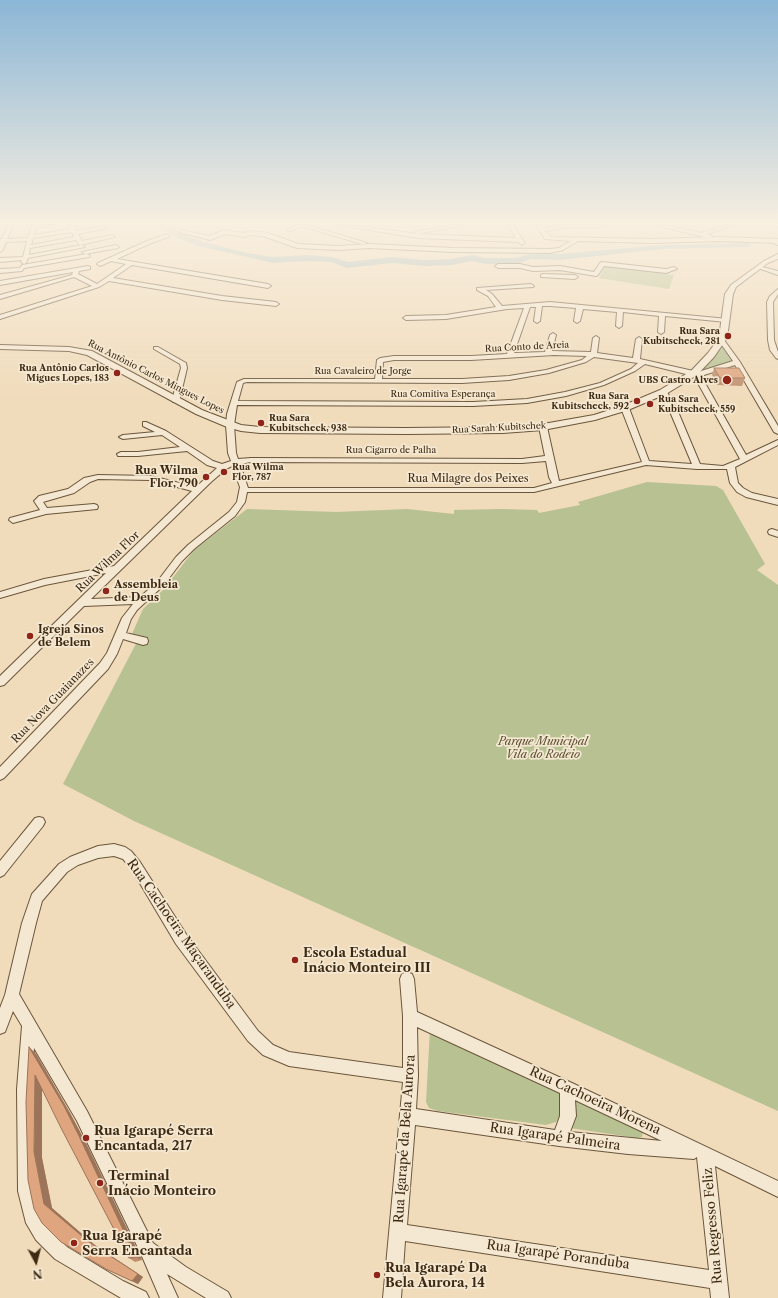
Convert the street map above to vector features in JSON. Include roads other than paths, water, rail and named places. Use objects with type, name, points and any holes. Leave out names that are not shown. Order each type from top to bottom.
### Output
[{"type":"street","points":[[0,297],[35,286]]},
{"type":"street","points":[[0,317],[97,286]]},
{"type":"street","points":[[151,286],[222,298],[276,304]]},
{"type":"street","points":[[500,308],[490,296],[479,289],[532,286]]},
{"type":"street","name":"Rua Sarah Kubitschek","points":[[230,425],[260,430],[503,430],[543,427],[594,417],[625,408],[663,392],[696,374],[722,341],[729,294],[734,286]]},
{"type":"street","points":[[778,291],[772,297],[770,302],[771,340],[773,350],[778,357]]},
{"type":"street","points":[[510,354],[528,305]]},
{"type":"street","points":[[406,318],[446,317],[500,308],[539,305],[580,306],[726,320]]},
{"type":"street","points":[[536,321],[539,305]]},
{"type":"street","points":[[577,322],[580,306]]},
{"type":"street","points":[[619,326],[620,310]]},
{"type":"street","points":[[661,332],[662,314]]},
{"type":"street","points":[[548,353],[553,335]]},
{"type":"street","points":[[593,354],[596,338]]},
{"type":"street","points":[[639,339],[640,360]]},
{"type":"street","points":[[722,341],[737,362],[778,432]]},
{"type":"street","name":"Rua Antônio Carlos Mingues Lopes","points":[[0,347],[69,349],[89,353],[199,412],[230,425]]},
{"type":"street","points":[[156,348],[183,363],[184,368],[176,400]]},
{"type":"street","name":"Rua Conto de Areia","points":[[378,380],[380,360],[385,358],[471,358],[510,354],[548,353],[593,354],[640,360],[696,374]]},
{"type":"street","name":"Rua Cavaleiro de Jorge","points":[[244,490],[234,462],[230,425],[239,384],[242,380],[476,381],[509,378],[556,370],[584,361],[593,354]]},
{"type":"street","name":"Rua Comitiva Esperança","points":[[234,403],[473,404],[527,400],[566,394],[602,384],[633,370],[640,360]]},
{"type":"street","points":[[737,362],[696,374],[745,460]]},
{"type":"street","points":[[663,392],[675,414],[697,467]]},
{"type":"street","points":[[625,408],[646,463]]},
{"type":"street","points":[[146,424],[163,432],[210,463],[223,467]]},
{"type":"street","points":[[543,427],[553,478],[557,485]]},
{"type":"street","points":[[123,437],[163,432]]},
{"type":"street","name":"Rua Milagre dos Peixes","points":[[244,490],[524,491],[557,485],[646,463],[717,469],[731,467],[778,442]]},
{"type":"street","points":[[121,454],[138,454],[188,449]]},
{"type":"street","name":"Rua Cigarro de Palha","points":[[234,462],[250,460],[522,461],[549,458]]},
{"type":"street","name":"Rua Wilma Flor","points":[[0,682],[198,490],[223,467],[234,462]]},
{"type":"street","points":[[731,467],[733,480],[737,488],[749,495],[778,502]]},
{"type":"street","points":[[46,511],[38,501],[40,499],[68,492],[87,480],[98,477],[152,478],[198,490]]},
{"type":"street","name":"Rua Nova Guaianazes","points":[[0,775],[104,666],[112,654],[130,614],[142,600],[160,584],[179,559],[191,547],[232,514],[241,502],[244,490]]},
{"type":"street","points":[[768,499],[778,494]]},
{"type":"street","points":[[13,520],[46,511],[94,507]]},
{"type":"street","points":[[0,594],[44,582],[118,568]]},
{"type":"street","points":[[82,603],[142,600]]},
{"type":"street","points":[[120,635],[143,641]]},
{"type":"street","points":[[0,871],[39,822]]},
{"type":"street","name":"Rua Cachoeira Maçaranduba","points":[[0,1027],[12,995],[29,923],[37,898],[63,868],[74,861],[98,852],[120,851],[127,855],[136,866],[182,939],[253,1036],[268,1050],[289,1059],[411,1076]]},
{"type":"street","name":"Rua Igarapé da Bela Aurora","points":[[392,1298],[411,1076],[410,1016],[407,979]]},
{"type":"street","points":[[12,995],[82,1116],[147,1248],[169,1298]]},
{"type":"street","name":"Rua Cachoeira Morena","points":[[410,1016],[704,1152],[778,1189]]},
{"type":"street","points":[[29,1025],[24,1105],[26,1191],[32,1217],[42,1234],[61,1253],[117,1287],[140,1298]]},
{"type":"street","points":[[559,1138],[568,1116],[567,1088]]},
{"type":"street","name":"Rua Igarapé Palmeira","points":[[408,1116],[559,1138],[628,1146],[704,1152]]},
{"type":"street","name":"Rua Regresso Feliz","points":[[704,1152],[720,1298]]},
{"type":"street","name":"Rua Igarapé Poranduba","points":[[398,1232],[717,1280]]},
{"type":"street","points":[[147,1248],[180,1273],[222,1298]]},
{"type":"place","name":"Rua Sara Kubitscheck, 281","points":[[728,336]]},
{"type":"place","name":"Rua Antônio Carlos Migues Lopes, 183","points":[[117,373]]},
{"type":"place","name":"UBS Castro Alves","points":[[727,380]]},
{"type":"place","name":"Rua Sara Kubitscheck, 592","points":[[637,401]]},
{"type":"place","name":"Rua Sara Kubitscheck, 559","points":[[650,404]]},
{"type":"place","name":"Rua Sara Kubitscheck, 938","points":[[261,423]]},
{"type":"place","name":"Rua Wilma Flor, 787","points":[[224,472]]},
{"type":"place","name":"Rua Wilma Flor, 790","points":[[206,477]]},
{"type":"place","name":"Assembleia de Deus","points":[[106,591]]},
{"type":"place","name":"Igreja Sinos de Belem","points":[[30,636]]},
{"type":"place","name":"Escola Estadual Inácio Monteiro III","points":[[295,960]]},
{"type":"place","name":"Rua Igarapé Serra Encantada, 217","points":[[86,1138]]},
{"type":"place","name":"Terminal Inácio Monteiro","points":[[100,1183]]},
{"type":"place","name":"Rua Igarapé Serra Encantada","points":[[74,1243]]},
{"type":"place","name":"Rua Igarapé Da Bela Aurora, 14","points":[[377,1275]]},
{"type":"park label","name":"Parque Municipal Vila do Rodeio","points":[[543,748]]}]
